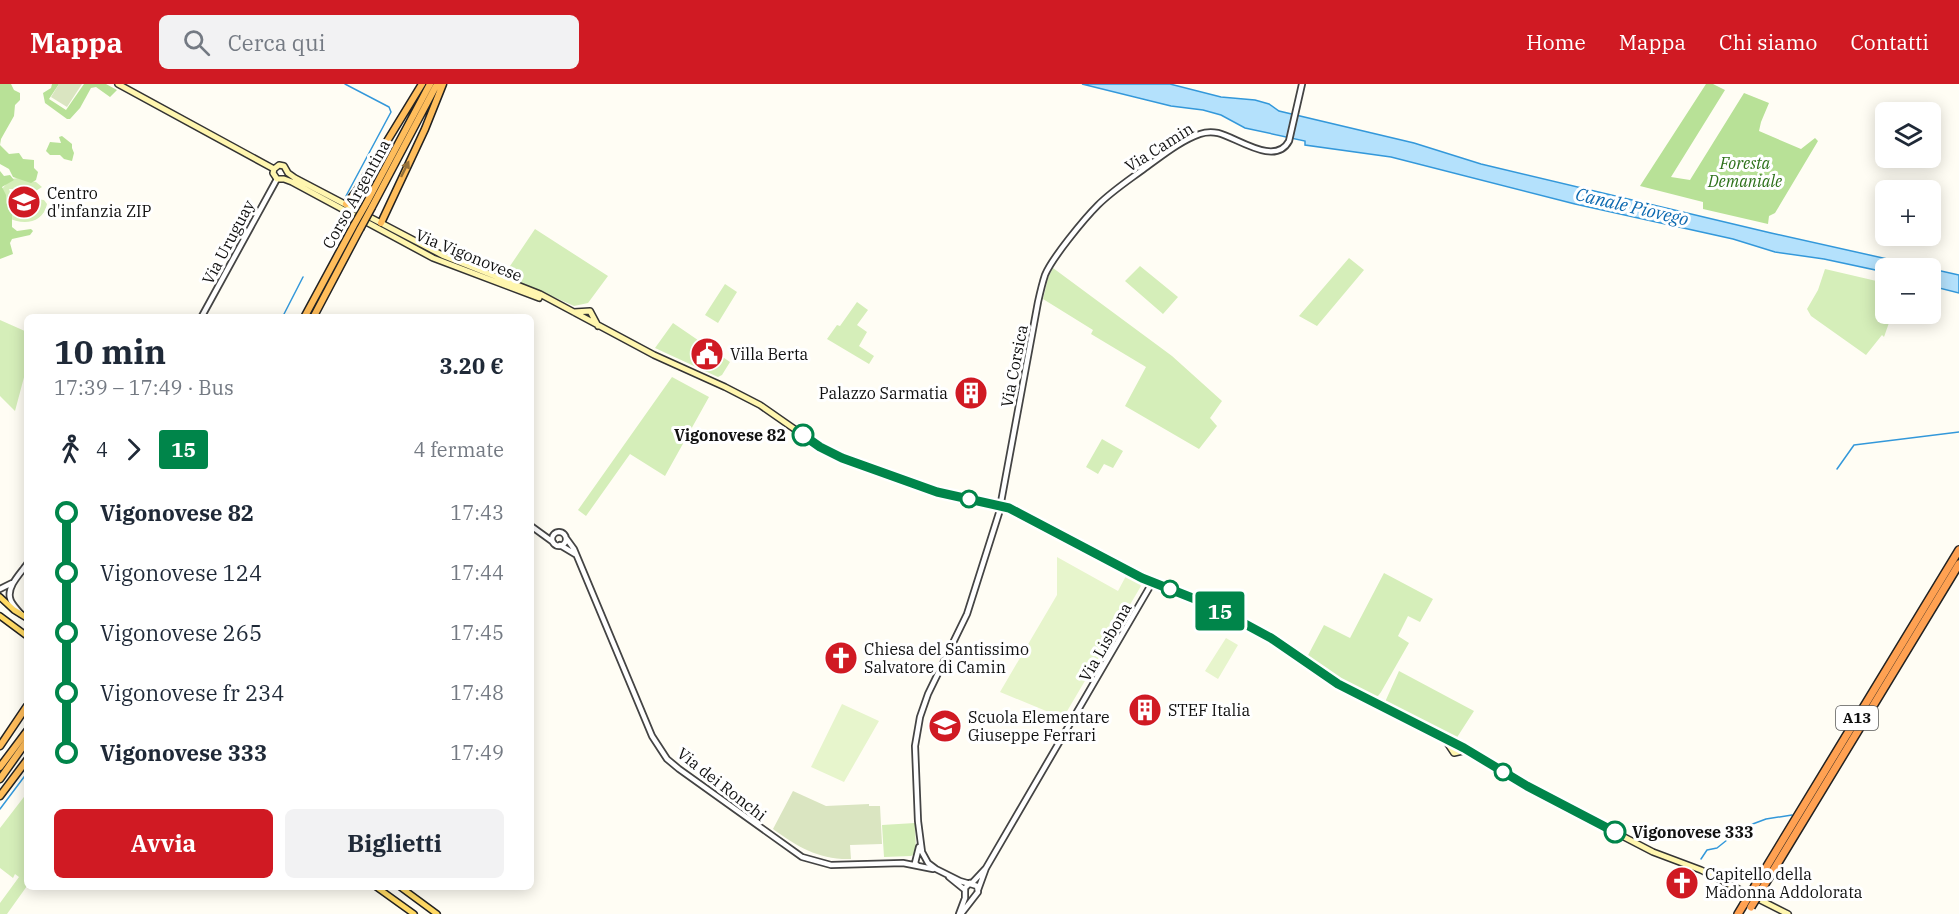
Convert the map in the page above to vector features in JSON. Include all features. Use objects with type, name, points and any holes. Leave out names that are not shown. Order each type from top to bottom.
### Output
[{"type":"highway","points":[[346,207],[422,84]]},
{"type":"highway","name":"Corso Argentina","points":[[369,206],[430,84]]},
{"type":"highway","name":"Corso Argentina","points":[[306,314],[437,84]]},
{"type":"highway","points":[[378,225],[425,129],[444,84]]},
{"type":"highway","name":"Corso Argentina","points":[[315,314],[357,227]]},
{"type":"highway","name":"A13","points":[[1738,914],[1748,908],[1959,550]]},
{"type":"highway","name":"A13","points":[[1759,888],[1959,564]]},
{"type":"highway","points":[[0,747],[24,711]]},
{"type":"highway","points":[[0,768],[24,735]]},
{"type":"highway","points":[[0,779],[24,745]]},
{"type":"highway","points":[[0,796],[24,764]]},
{"type":"main road","name":"Via Vigonovese","points":[[118,84],[274,169],[279,165],[284,166],[286,176]]},
{"type":"main road","points":[[274,169],[273,173],[277,179]]},
{"type":"main road","name":"Via Vigonovese","points":[[277,179],[286,176],[442,261],[555,302]]},
{"type":"main road","name":"Via Vigonovese","points":[[378,225],[450,259],[540,294],[574,312],[587,315],[598,326],[756,403],[820,447],[842,458],[940,493],[1000,505],[1046,526],[1152,583],[1200,601],[1244,622],[1288,649],[1329,679],[1456,747],[1467,750],[1527,786],[1641,846],[1707,873],[1788,914]]},
{"type":"main road","points":[[420,251],[429,249]]},
{"type":"main road","points":[[0,597],[24,616]]},
{"type":"main road","points":[[0,616],[24,634]]},
{"type":"main road","points":[[381,890],[414,914]]},
{"type":"main road","points":[[404,890],[437,914]]},
{"type":"street","name":"Via Camin","points":[[1071,239],[1097,206],[1112,192],[1166,154],[1199,135],[1218,133],[1252,148],[1283,149],[1290,141],[1302,84]]},
{"type":"street","name":"Via Uruguay","points":[[201,314],[277,179]]},
{"type":"street","name":"Via Corsica","points":[[920,844],[915,758],[916,734],[920,717],[928,694],[967,614],[988,551],[1000,505],[1042,287],[1050,266],[1071,239]]},
{"type":"street","points":[[534,528],[555,534],[562,533],[566,538],[560,545]]},
{"type":"street","points":[[534,529],[575,554]]},
{"type":"street","points":[[553,542],[552,538],[555,534]]},
{"type":"street","name":"Via dei Ronchi","points":[[566,538],[575,554],[646,721],[658,746],[668,759],[768,835],[814,862],[836,866],[903,863],[936,869]]},
{"type":"street","points":[[21,614],[9,597],[14,582],[24,568]]},
{"type":"street","points":[[0,589],[14,582]]},
{"type":"street","name":"Via Lisbona","points":[[960,914],[976,893],[986,868],[1152,583]]},
{"type":"street","points":[[920,844],[925,864],[920,866],[915,863],[920,844]]},
{"type":"street","points":[[916,857],[925,858],[970,896],[976,893],[977,886],[948,876]]},
{"type":"street","name":"Via dei Ronchi","points":[[903,863],[916,857]]},
{"type":"street","name":"Via Lisbona","points":[[960,914],[966,886],[986,868]]},
{"type":"green space","points":[[0,84],[11,84],[14,90],[20,93],[20,100],[15,105],[14,116],[0,145]]},
{"type":"green space","points":[[52,84],[59,84],[49,99],[66,110],[84,84],[106,84],[117,90],[110,97],[96,87],[91,88],[80,108],[70,119],[67,119],[45,103],[43,93],[51,88]]},
{"type":"green space","points":[[59,84],[82,84],[67,107],[51,97]]},
{"type":"green space","name":"Foresta Demaniale","points":[[1706,84],[1713,84],[1725,90],[1671,177],[1690,180],[1744,93],[1769,103],[1759,131],[1801,149],[1815,138],[1818,141],[1775,213],[1769,216],[1768,224],[1703,209],[1703,202],[1640,186]]},
{"type":"green space","points":[[62,136],[72,144],[74,153],[72,161],[60,155],[50,155],[46,151],[50,142],[61,143],[59,137]]},
{"type":"green space","points":[[0,145],[9,154],[19,153],[23,159],[34,160],[34,168],[38,172],[36,180],[31,183],[13,177],[9,169],[0,164]]},
{"type":"green space","points":[[0,171],[4,176],[10,175],[14,180],[2,187],[6,195],[6,203],[12,211],[12,227],[17,231],[31,229],[33,231],[30,235],[12,239],[10,243],[13,254],[0,259]]},
{"type":"green space","points":[[18,178],[36,182],[42,187],[31,194],[21,189],[9,189],[11,195],[8,203],[16,209],[17,214],[21,212],[29,215],[39,205],[35,199],[44,200],[47,204],[45,211],[37,219],[19,222],[7,217],[0,191],[11,179]]},
{"type":"green space","points":[[535,229],[608,276],[588,303],[574,306],[504,275]]},
{"type":"green space","points":[[1349,258],[1364,270],[1317,326],[1299,316]]},
{"type":"green space","points":[[1140,266],[1178,297],[1163,314],[1125,281]]},
{"type":"green space","points":[[1053,268],[1172,356],[1222,401],[1210,418],[1217,426],[1199,449],[1125,406],[1146,367],[1091,334],[1093,330],[1043,299]]},
{"type":"green space","points":[[1825,269],[1875,281],[1875,324],[1889,324],[1884,337],[1882,335],[1866,355],[1811,316],[1807,309],[1818,290]]},
{"type":"green space","points":[[725,284],[737,292],[718,323],[705,315]]},
{"type":"green space","points":[[857,302],[868,310],[857,325],[867,332],[859,346],[874,356],[869,364],[827,339],[837,325],[840,326]]},
{"type":"green space","points":[[0,320],[24,331],[24,377],[15,411],[0,396]]},
{"type":"green space","points":[[673,323],[730,362],[722,375],[718,377],[655,348]]},
{"type":"green space","points":[[672,377],[709,397],[665,476],[630,454],[586,516],[578,510]]},
{"type":"green space","points":[[1102,439],[1123,451],[1113,468],[1104,464],[1098,474],[1086,467]]},
{"type":"green space","points":[[1057,557],[1118,591],[1127,574],[1137,579],[1141,586],[1063,718],[1000,692],[1057,595]]},
{"type":"green space","points":[[1384,573],[1433,599],[1420,622],[1408,616],[1398,636],[1409,643],[1381,692],[1378,696],[1370,696],[1340,684],[1306,659],[1324,625],[1350,638]]},
{"type":"green space","points":[[1226,638],[1238,645],[1218,679],[1205,671]]},
{"type":"green space","points":[[1399,671],[1474,711],[1454,742],[1390,708],[1385,702]]},
{"type":"green space","points":[[842,704],[879,721],[844,782],[811,767]]},
{"type":"green space","points":[[793,791],[826,806],[869,804],[869,806],[880,806],[882,844],[850,845],[851,859],[839,859],[819,855],[791,841],[773,829]]},
{"type":"green space","points":[[24,797],[24,890],[7,914],[0,914],[0,903],[19,877],[15,874],[13,878],[0,868],[0,828]]},
{"type":"green space","points":[[915,823],[916,853],[911,856],[884,857],[882,825]]},
{"type":"water","name":"Canale Piovego","points":[[1082,84],[1170,84],[1221,97],[1255,100],[1269,104],[1279,111],[1414,143],[1481,164],[1883,258],[1875,258],[1875,270],[1775,252],[1733,239],[1575,204],[1391,157],[1305,145],[1305,141],[1245,128],[1221,115],[1171,106]]},
{"type":"water","points":[[1941,271],[1959,275],[1959,293],[1941,288]]},
{"type":"waterway","points":[[345,84],[389,107],[391,112],[346,196]]},
{"type":"waterway","points":[[284,314],[303,277]]},
{"type":"waterway","points":[[1837,469],[1854,445],[1959,432]]},
{"type":"waterway","points":[[0,809],[24,777]]},
{"type":"waterway","points":[[1701,859],[1707,850],[1717,848],[1742,828],[1766,819],[1792,815]]},
{"type":"bus line","name":"15","points":[[803,435],[842,458],[937,492],[1009,508],[1142,578],[1200,601],[1271,638],[1320,674],[1476,754],[1527,786],[1615,832]]},
{"type":"place","name":"Centro d'infanzia ZIP","points":[[24,202]]},
{"type":"place","name":"Villa Berta","points":[[707,354]]},
{"type":"place","name":"Palazzo Sarmatia","points":[[971,393]]},
{"type":"place","name":"Vigonovese 82","points":[[803,435]]},
{"type":"place","name":"Chiesa del Santissimo Salvatore di Camin","points":[[841,658]]},
{"type":"place","name":"STEF Italia","points":[[1145,710]]},
{"type":"place","name":"Scuola Elementare Giuseppe Ferrari","points":[[945,726]]},
{"type":"place","name":"Vigonovese 333","points":[[1615,832]]},
{"type":"place","name":"Capitello della Madonna Addolorata","points":[[1682,883]]}]
